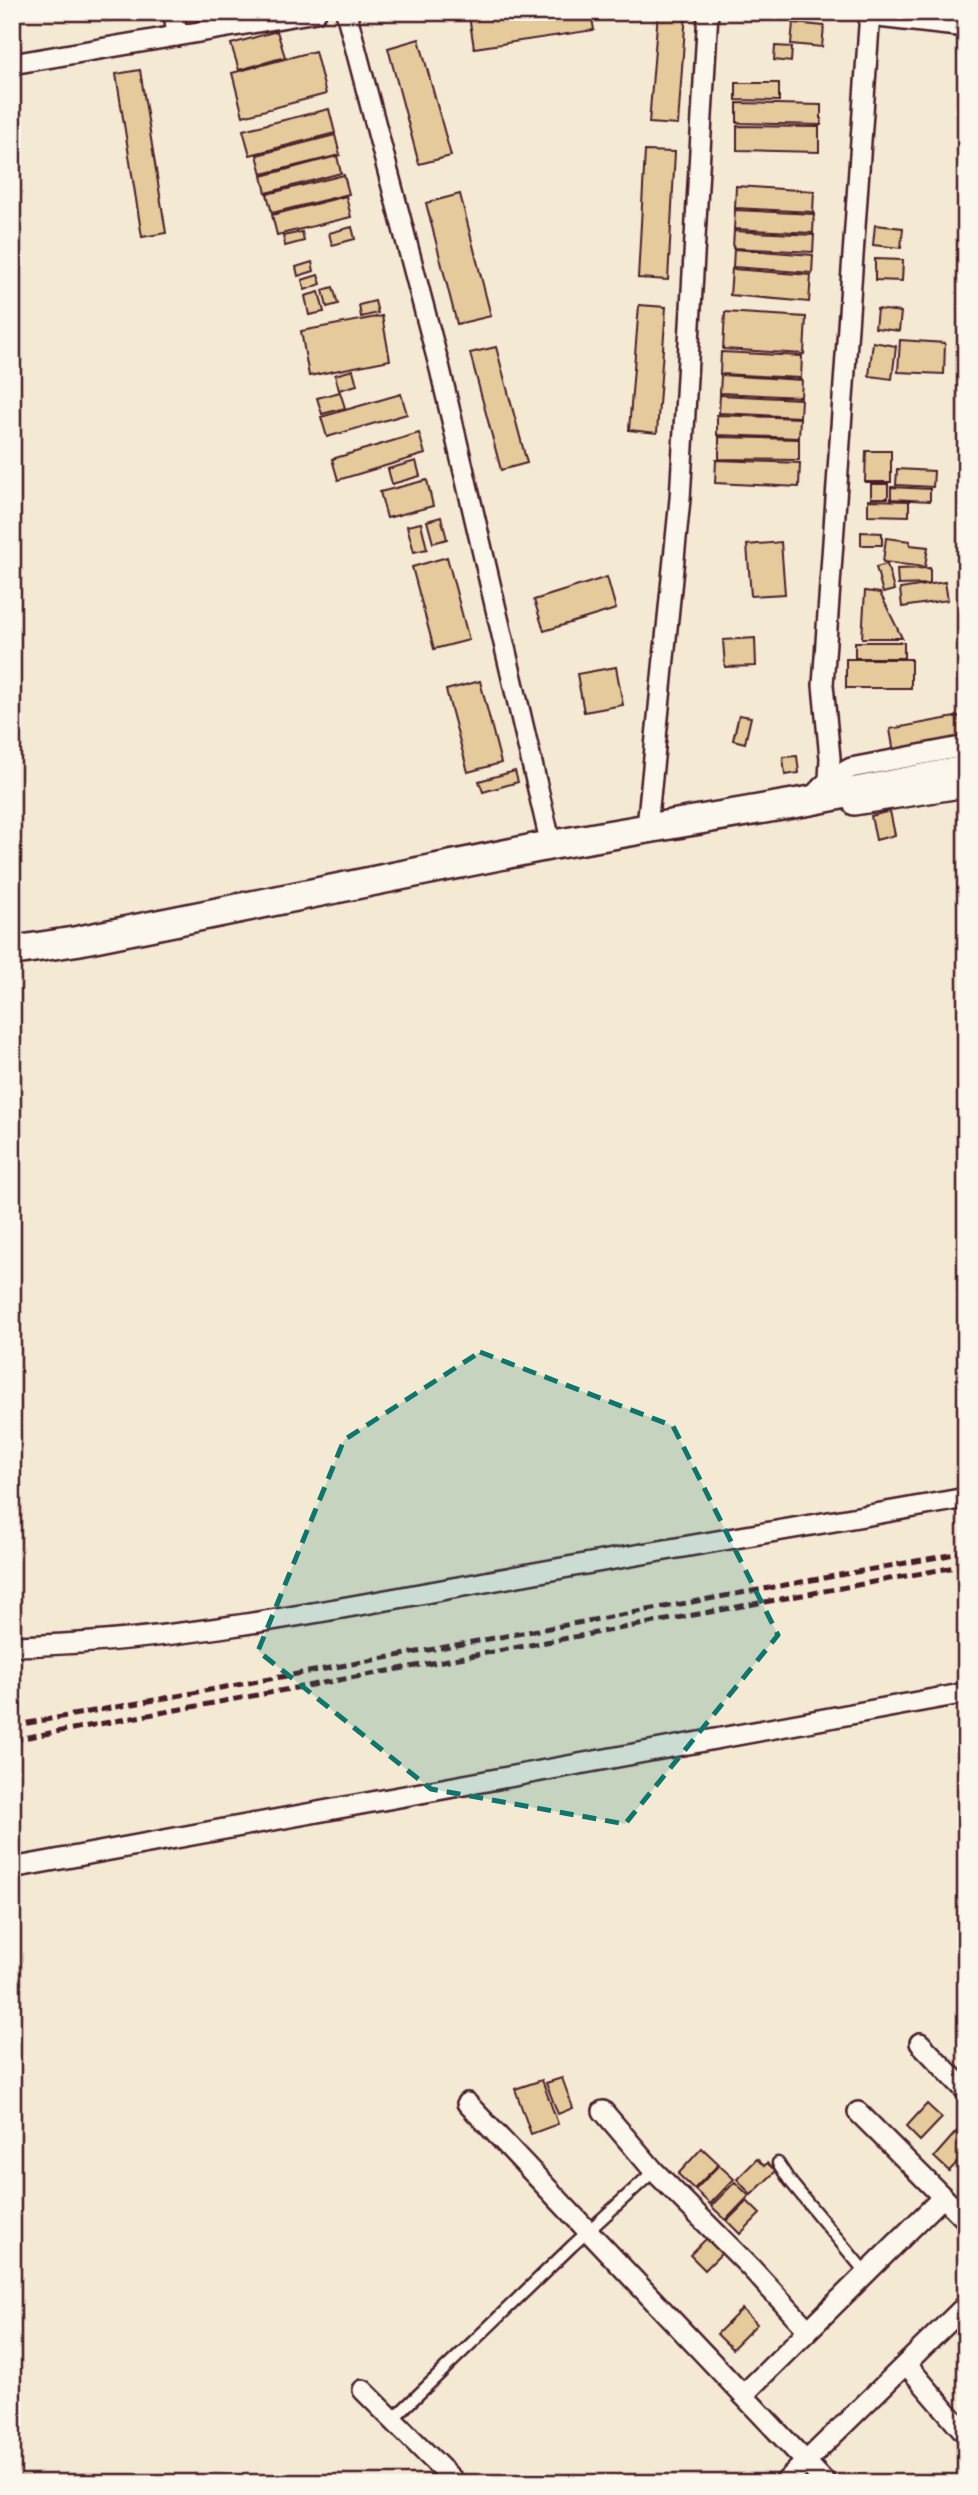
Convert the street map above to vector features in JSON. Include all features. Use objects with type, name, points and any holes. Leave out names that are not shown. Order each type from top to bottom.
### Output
[{"type":"main road","points":[[12,951],[90,938],[551,845],[966,771]]},
{"type":"street","points":[[174,12],[177,36]]},
{"type":"street","points":[[12,64],[316,12]]},
{"type":"street","points":[[346,12],[440,369],[551,845]]},
{"type":"street","points":[[647,827],[680,499],[708,12]]},
{"type":"street","points":[[829,780],[830,758],[823,685],[869,14],[966,27]]},
{"type":"street","points":[[808,801],[829,780],[851,768],[966,746]]},
{"type":"street","points":[[808,801],[834,806],[861,804],[966,787]]},
{"type":"street","points":[[12,1646],[99,1642],[323,1613],[966,1498]]},
{"type":"street","points":[[12,1868],[966,1693]]},
{"type":"street","points":[[920,2043],[966,2091]]},
{"type":"street","points":[[467,2103],[826,2483]]},
{"type":"street","points":[[603,2110],[654,2171],[751,2268],[808,2330]]},
{"type":"street","points":[[859,2112],[966,2220]]},
{"type":"street","points":[[743,2395],[943,2197]]},
{"type":"street","points":[[784,2483],[966,2305]]},
{"type":"street","points":[[906,2364],[966,2434]]},
{"type":"street","points":[[363,2390],[456,2483]]},
{"type":"lane","points":[[778,2163],[866,2273]]},
{"type":"lane","points":[[393,2419],[572,2246],[654,2171]]},
{"type":"highlighted area","points":[[480,1352],[673,1426],[778,1635],[625,1824],[431,1789],[258,1651],[344,1440]]},
{"type":"building","points":[[104,12],[132,12],[133,17],[106,21]]},
{"type":"building","points":[[494,12],[591,12],[594,30],[474,48],[469,16]]},
{"type":"building","points":[[658,12],[686,12],[678,125],[649,123]]},
{"type":"building","points":[[793,23],[824,26],[822,47],[791,44]]},
{"type":"building","points":[[277,31],[285,57],[239,70],[231,44]]},
{"type":"building","points":[[419,39],[451,156],[419,164],[388,48]]},
{"type":"building","points":[[775,46],[792,47],[791,62],[774,60]]},
{"type":"building","points":[[315,51],[326,94],[243,116],[232,73]]},
{"type":"building","points":[[140,70],[166,233],[142,237],[116,74]]},
{"type":"building","points":[[736,83],[779,83],[779,101],[736,100]]},
{"type":"building","points":[[737,103],[821,105],[821,125],[737,123]]},
{"type":"building","points":[[329,109],[335,133],[250,155],[243,130]]},
{"type":"building","points":[[737,126],[819,127],[819,152],[737,150]]},
{"type":"building","points":[[335,135],[340,155],[262,174],[257,155]]},
{"type":"building","points":[[645,151],[675,152],[668,280],[638,278]]},
{"type":"building","points":[[337,156],[341,173],[266,193],[262,176]]},
{"type":"building","points":[[344,175],[349,194],[272,213],[267,194]]},
{"type":"building","points":[[736,186],[814,191],[813,212],[735,208]]},
{"type":"building","points":[[460,194],[491,316],[457,324],[426,203]]},
{"type":"building","points":[[346,196],[351,217],[277,235],[272,215]]},
{"type":"building","points":[[735,210],[814,214],[813,233],[734,229]]},
{"type":"building","points":[[875,225],[903,228],[901,248],[873,245]]},
{"type":"building","points":[[352,227],[355,239],[332,245],[329,233]]},
{"type":"building","points":[[734,231],[814,235],[813,252],[733,248]]},
{"type":"building","points":[[302,232],[304,241],[285,246],[283,236]]},
{"type":"building","points":[[734,249],[813,255],[812,273],[733,267]]},
{"type":"building","points":[[875,259],[903,260],[902,281],[875,280]]},
{"type":"building","points":[[312,262],[314,271],[298,276],[296,267]]},
{"type":"building","points":[[732,269],[811,275],[809,302],[730,295]]},
{"type":"building","points":[[318,275],[321,284],[305,290],[302,280]]},
{"type":"building","points":[[333,287],[338,304],[327,307],[323,290]]},
{"type":"building","points":[[319,292],[324,312],[309,315],[305,296]]},
{"type":"building","points":[[375,301],[378,313],[361,317],[359,305]]},
{"type":"building","points":[[639,305],[666,307],[657,433],[629,430]]},
{"type":"building","points":[[877,309],[901,312],[899,331],[875,328]]},
{"type":"building","points":[[725,312],[806,317],[804,354],[723,349]]},
{"type":"building","points":[[382,316],[390,360],[309,376],[301,331]]},
{"type":"building","points":[[900,340],[945,343],[944,374],[898,372]]},
{"type":"building","points":[[873,342],[896,346],[892,379],[869,376]]},
{"type":"building","points":[[496,347],[527,463],[501,470],[470,353]]},
{"type":"building","points":[[721,352],[802,356],[801,378],[720,374]]},
{"type":"building","points":[[353,370],[357,385],[339,390],[335,375]]},
{"type":"building","points":[[721,375],[802,380],[801,397],[720,393]]},
{"type":"building","points":[[340,392],[345,408],[322,414],[317,398]]},
{"type":"building","points":[[401,394],[407,414],[327,437],[321,417]]},
{"type":"building","points":[[720,395],[801,399],[800,417],[719,413]]},
{"type":"building","points":[[717,415],[800,418],[799,438],[717,435]]},
{"type":"building","points":[[419,433],[425,454],[338,480],[332,459]]},
{"type":"building","points":[[719,437],[799,439],[799,460],[719,459]]},
{"type":"building","points":[[866,451],[891,451],[891,482],[865,482]]},
{"type":"building","points":[[716,460],[800,463],[799,487],[715,483]]},
{"type":"building","points":[[416,461],[420,476],[392,484],[388,469]]},
{"type":"building","points":[[897,469],[934,471],[933,487],[896,485]]},
{"type":"building","points":[[427,480],[433,506],[387,518],[380,492]]},
{"type":"building","points":[[871,484],[888,484],[888,498],[871,498]]},
{"type":"building","points":[[891,487],[930,489],[930,501],[891,499]]},
{"type":"building","points":[[868,500],[909,501],[909,516],[868,515]]},
{"type":"building","points":[[441,517],[447,539],[433,543],[427,521]]},
{"type":"building","points":[[421,523],[427,549],[414,552],[407,526]]},
{"type":"building","points":[[861,532],[882,533],[882,545],[861,545]]},
{"type":"building","points":[[886,538],[928,547],[925,567],[883,562]]},
{"type":"building","points":[[781,542],[785,594],[751,596],[747,545]]},
{"type":"building","points":[[447,557],[469,640],[434,649],[412,567]]},
{"type":"building","points":[[887,564],[894,590],[883,593],[876,567]]},
{"type":"building","points":[[930,568],[930,584],[898,585],[897,569]]},
{"type":"building","points":[[607,577],[616,609],[544,631],[534,600]]},
{"type":"building","points":[[945,582],[948,600],[902,607],[900,589]]},
{"type":"building","points":[[865,591],[880,593],[902,638],[862,638]]},
{"type":"building","points":[[755,638],[756,666],[725,667],[723,640]]},
{"type":"building","points":[[855,642],[904,642],[904,658],[855,658]]},
{"type":"building","points":[[846,659],[911,659],[911,688],[846,688]]},
{"type":"building","points":[[616,667],[623,705],[584,712],[577,674]]},
{"type":"building","points":[[480,681],[501,763],[468,772],[446,690]]},
{"type":"building","points":[[739,715],[751,717],[745,743],[733,740]]},
{"type":"building","points":[[966,715],[966,740],[894,753],[890,729]]},
{"type":"building","points":[[797,756],[799,773],[785,775],[783,757]]},
{"type":"building","points":[[515,771],[518,782],[483,792],[479,781]]},
{"type":"building","points":[[890,811],[895,835],[876,840],[871,816]]},
{"type":"building","points":[[562,2078],[573,2108],[558,2114],[546,2083]]},
{"type":"building","points":[[542,2080],[558,2124],[531,2134],[515,2089]]},
{"type":"building","points":[[927,2104],[942,2118],[920,2141],[906,2127]]},
{"type":"building","points":[[956,2132],[966,2141],[966,2153],[949,2171],[934,2157]]},
{"type":"building","points":[[702,2148],[719,2164],[694,2189],[678,2174]]},
{"type":"building","points":[[757,2159],[764,2166],[767,2163],[776,2171],[751,2195],[737,2179]]},
{"type":"building","points":[[719,2165],[734,2179],[710,2204],[695,2190]]},
{"type":"building","points":[[735,2182],[749,2196],[726,2220],[711,2206]]},
{"type":"building","points":[[747,2201],[760,2214],[740,2234],[727,2221]]},
{"type":"building","points":[[711,2234],[729,2246],[705,2270],[690,2255]]},
{"type":"building","points":[[742,2309],[757,2324],[732,2349],[717,2334]]},
{"type":"railway","points":[[12,1726],[966,1552]]},
{"type":"railway","points":[[12,1740],[966,1565]]}]
